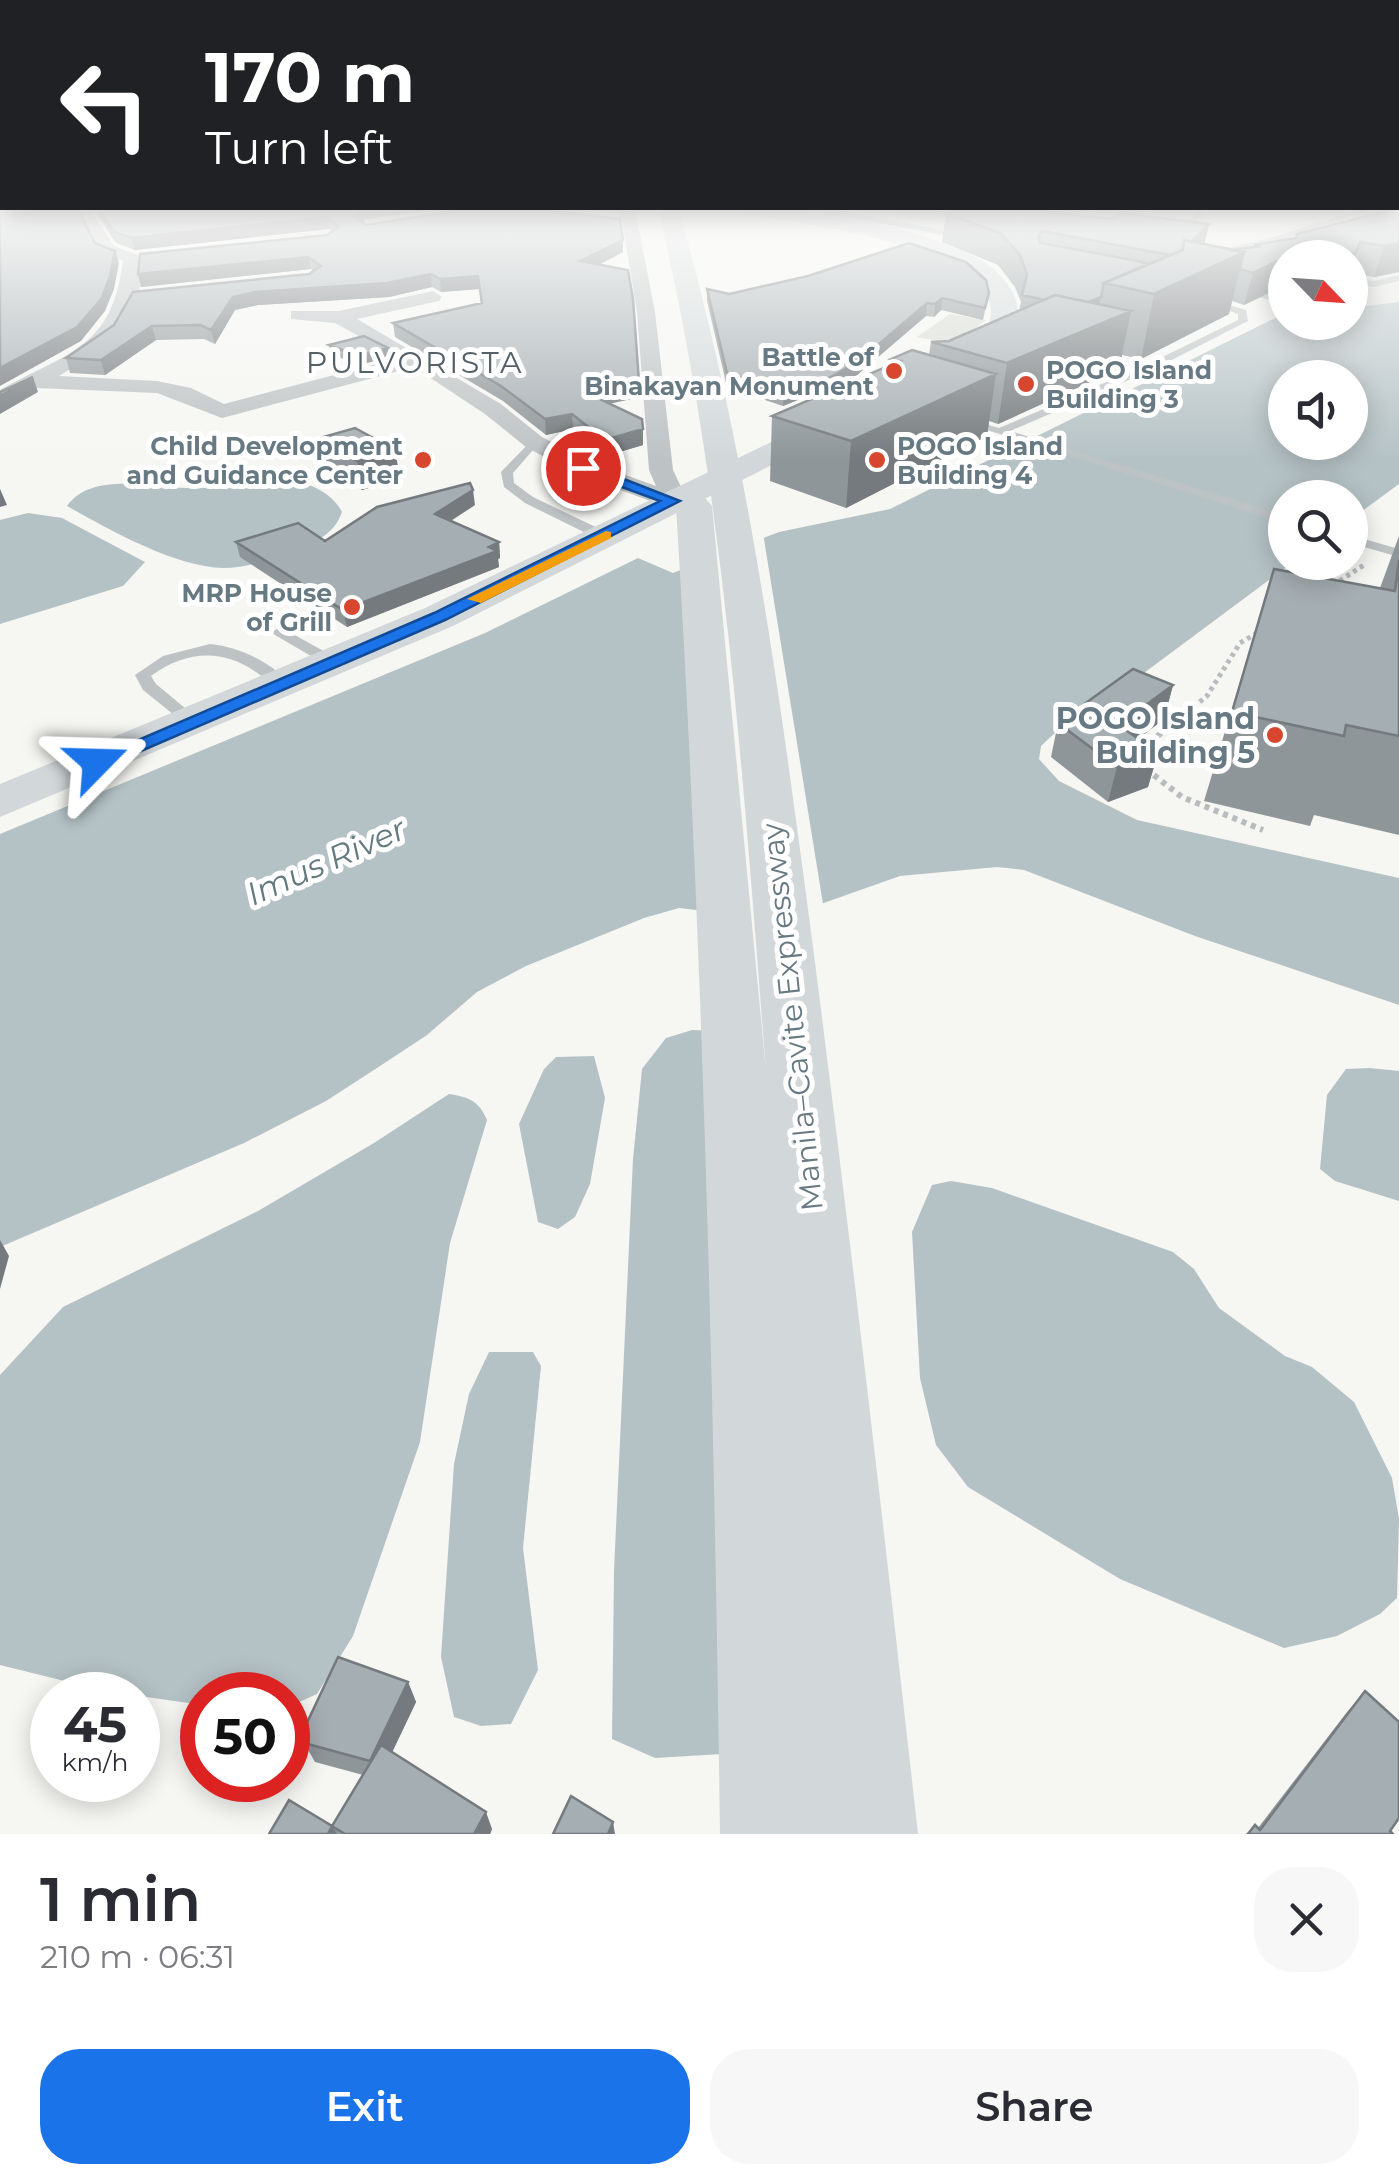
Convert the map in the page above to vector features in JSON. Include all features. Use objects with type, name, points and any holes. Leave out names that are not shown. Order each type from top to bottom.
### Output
[{"type":"main road","name":"Manila–Cavite Expressway","points":[[664,290],[691,471],[716,754],[751,1344],[769,1834]]},
{"type":"main road","name":"Manila–Cavite Expressway","points":[[690,290],[724,464],[762,742],[828,1347],[868,1834]]},
{"type":"main road","points":[[917,378],[1000,339],[1005,302],[999,290]]},
{"type":"main road","points":[[0,802],[334,663],[865,406]]},
{"type":"street","points":[[0,399],[106,335],[135,290]]},
{"type":"street","points":[[339,317],[417,360],[517,426],[534,442],[583,468],[668,499],[642,290]]},
{"type":"street","points":[[298,315],[339,317],[433,298]]},
{"type":"street","points":[[30,381],[157,387],[183,392],[222,411],[417,360]]},
{"type":"lane","points":[[1000,432],[1148,368],[1243,321],[1243,312],[1192,296]]},
{"type":"lane","points":[[1129,363],[1164,371]]},
{"type":"lane","points":[[944,415],[1268,514]]},
{"type":"lane","points":[[534,442],[507,472],[508,484],[529,500],[603,536]]},
{"type":"lane","points":[[1368,544],[1394,552]]},
{"type":"lane","points":[[280,632],[334,663]]},
{"type":"lane","points":[[194,723],[148,687],[143,675],[153,665],[204,647],[226,648],[285,684]]},
{"type":"path","points":[[1322,592],[1394,552]]},
{"type":"path","points":[[1132,758],[1207,696],[1240,643],[1273,622]]},
{"type":"path","points":[[1144,768],[1182,797],[1263,830]]},
{"type":"shaded area","points":[[1368,290],[1399,290],[1399,302],[1368,306]]},
{"type":"shaded area","points":[[950,314],[986,320],[953,344],[917,337]]},
{"type":"water","name":"Imus River","points":[[1399,302],[1399,484],[1368,507],[1368,480],[1268,480],[1269,580],[1109,699],[1058,730],[1041,746],[1039,759],[1059,781],[1137,820],[1399,878],[1399,1005],[1195,936],[1024,870],[997,867],[900,876],[801,911],[740,915],[679,908],[644,918],[526,966],[477,992],[427,1035],[326,1101],[244,1143],[0,1247],[0,834],[485,633],[638,558],[673,573],[779,532],[890,509],[1268,321],[1268,340],[1368,340],[1368,306]]},
{"type":"water","points":[[270,475],[321,490],[342,512],[335,526],[318,540],[242,566],[204,566],[163,554],[67,506],[79,494],[111,484],[201,488]]},
{"type":"water","points":[[28,513],[62,518],[145,562],[123,586],[0,624],[0,520]]},
{"type":"water","points":[[692,1030],[719,1031],[739,1753],[655,1758],[612,1739],[614,1571],[633,1159],[642,1069],[666,1038]]},
{"type":"water","points":[[594,1056],[605,1098],[590,1184],[575,1217],[558,1229],[538,1222],[519,1124],[544,1069],[556,1057]]},
{"type":"water","points":[[1346,1069],[1399,1071],[1399,1201],[1335,1181],[1320,1169],[1327,1095]]},
{"type":"water","points":[[449,1094],[472,1101],[487,1120],[450,1243],[420,1442],[353,1636],[317,1694],[310,1697],[310,1672],[180,1672],[180,1702],[160,1699],[160,1672],[30,1672],[0,1665],[0,1375],[63,1307],[258,1211]]},
{"type":"water","points":[[951,1181],[992,1188],[1173,1252],[1194,1269],[1219,1308],[1285,1356],[1312,1367],[1354,1402],[1392,1478],[1399,1519],[1397,1598],[1380,1614],[1337,1636],[1284,1648],[1120,1579],[968,1487],[936,1445],[920,1378],[912,1232],[932,1185]]},
{"type":"water","points":[[489,1352],[533,1352],[541,1366],[523,1548],[538,1670],[511,1724],[481,1726],[454,1717],[441,1657],[454,1464],[469,1394]]},
{"type":"pier","points":[[763,533],[824,910],[802,916],[740,920],[684,563]]},
{"type":"building","points":[[0,290],[105,290],[77,327],[0,368]]},
{"type":"building","points":[[290,290],[233,297],[211,330],[200,325],[152,326],[101,360],[66,358],[114,325],[133,292]]},
{"type":"building","points":[[480,290],[631,290],[639,382],[587,393],[642,419],[643,429],[605,440],[572,414],[545,419],[501,386],[393,323],[482,303]]},
{"type":"building","points":[[707,290],[729,294],[748,290],[988,290],[989,293],[985,308],[942,298],[935,304],[927,303],[858,362],[812,387],[784,392],[727,373]]},
{"type":"building","points":[[1023,290],[1103,290],[1101,297],[1089,302],[1055,295],[1044,300],[1022,295]]},
{"type":"building","points":[[1134,290],[1163,290],[1154,294]]},
{"type":"building","points":[[1055,295],[1131,311],[1007,363],[931,342],[949,341]]},
{"type":"building","points":[[364,336],[388,348],[358,356],[329,345]]},
{"type":"building","points":[[912,350],[996,374],[851,441],[772,416],[900,361],[891,359]]},
{"type":"building","points":[[33,377],[0,396],[0,392]]},
{"type":"building","points":[[355,428],[395,450],[357,461],[316,439]]},
{"type":"building","points":[[470,483],[473,490],[435,514],[499,542],[489,547],[497,551],[343,610],[236,542],[298,523],[325,541],[377,507]]},
{"type":"building","points":[[1399,560],[1399,736],[1346,725],[1344,736],[1232,712],[1271,580],[1334,580],[1395,591]]},
{"type":"building","points":[[1133,669],[1173,685],[1119,725],[1158,753],[1117,767],[1058,723]]},
{"type":"building","points":[[338,1657],[408,1682],[370,1761],[310,1745],[310,1716]]},
{"type":"building","points":[[1365,1691],[1399,1722],[1399,1818],[1390,1831],[1393,1834],[1248,1834],[1255,1825],[1260,1830]]},
{"type":"building","points":[[381,1745],[486,1812],[474,1834],[345,1834],[332,1826]]},
{"type":"building","points":[[571,1796],[613,1822],[608,1834],[553,1834]]},
{"type":"building","points":[[288,1802],[332,1826],[328,1834],[269,1834]]},
{"type":"waterway","points":[[1250,292],[1268,297]]},
{"type":"slow traffic","points":[[475,599],[606,535]]},
{"type":"place","name":"Battle of Binakayan Monument","points":[[894,371]]},
{"type":"place","name":"POGO Island Building 3","points":[[1026,384]]},
{"type":"place","name":"Child Development and Guidance Center","points":[[423,460]]},
{"type":"place","name":"POGO Island Building 4","points":[[877,460]]},
{"type":"place","name":"MRP House of Grill","points":[[352,607]]},
{"type":"place","name":"POGO Island Building 5","points":[[1275,735]]},
{"type":"district","name":"PULVORISTA","points":[[415,362]]},
{"type":"route","points":[[97,762],[440,617],[672,501],[583,468]]}]
